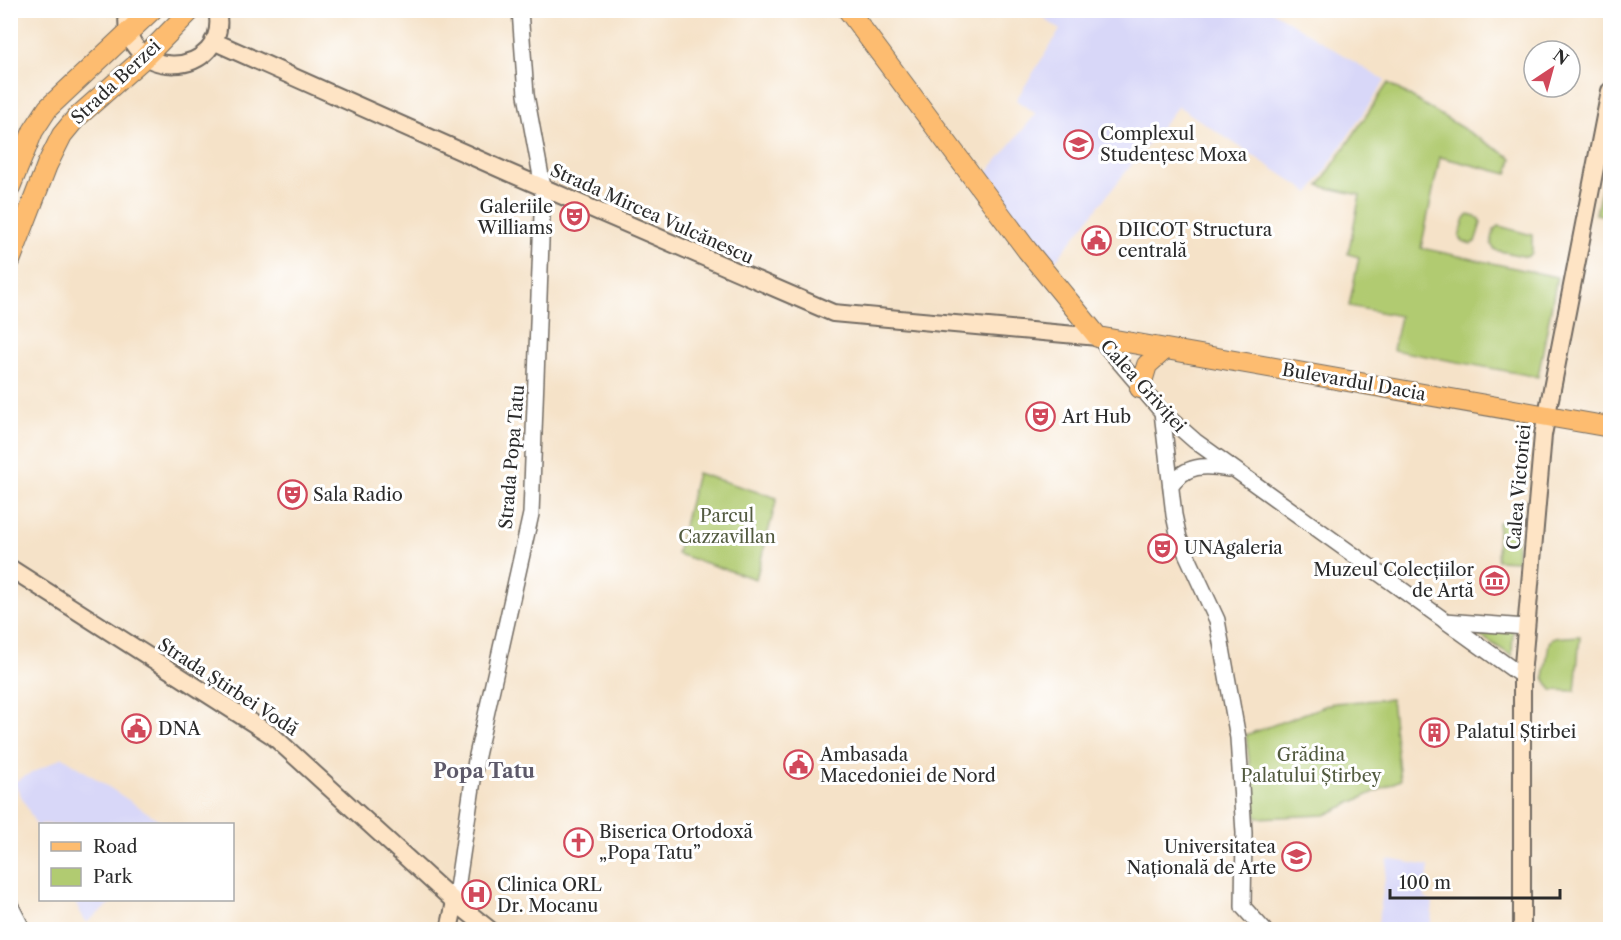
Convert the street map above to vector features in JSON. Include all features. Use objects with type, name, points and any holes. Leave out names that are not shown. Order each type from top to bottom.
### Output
[{"type":"main road","points":[[128,10],[129,33],[135,46],[145,57],[169,66],[182,65],[206,52],[218,28],[217,10]]},
{"type":"main road","name":"Strada Berzei","points":[[10,187],[33,131],[48,108],[152,10]]},
{"type":"main road","name":"Strada Berzei","points":[[10,261],[47,165],[62,135],[76,118],[145,57],[191,10]]},
{"type":"main road","name":"Calea Griviței","points":[[848,10],[1027,250],[1098,337]]},
{"type":"main road","name":"Strada Mircea Vulcănescu","points":[[213,41],[543,188],[833,313],[1098,337]]},
{"type":"main road","name":"Calea Victoriei","points":[[1522,930],[1522,676],[1545,417],[1611,91]]},
{"type":"main road","name":"Bulevardul Dacia","points":[[1098,337],[1611,428]]},
{"type":"main road","points":[[1140,388],[1147,365],[1165,349]]},
{"type":"main road","name":"Strada Știrbei Vodă","points":[[10,568],[273,736],[455,902],[490,930]]},
{"type":"main road","points":[[449,930],[455,902]]},
{"type":"street","name":"Strada Popa Tatu","points":[[455,902],[476,760],[531,514],[543,188],[526,95],[520,10]]},
{"type":"street","name":"Calea Griviței","points":[[1098,337],[1162,412],[1232,470],[1522,676]]},
{"type":"street","points":[[1162,412],[1179,538],[1209,599],[1222,642],[1242,767],[1244,907],[1264,930]]},
{"type":"street","points":[[1171,486],[1185,470],[1204,466],[1232,470]]},
{"type":"street","points":[[1445,621],[1526,627]]},
{"type":"street","points":[[10,905],[23,930]]},
{"type":"shaded area","name":"Complexul Studențesc Moxa","points":[[1051,10],[1272,11],[1385,81],[1310,193],[1178,106],[1053,264],[985,175],[1036,114],[1016,100],[1060,30],[1045,19]]},
{"type":"shaded area","points":[[63,757],[163,823],[39,823],[39,831],[14,782]]},
{"type":"shaded area","points":[[1388,859],[1429,866],[1425,898],[1433,903],[1430,929],[1377,929]]},
{"type":"shaded area","points":[[75,901],[114,901],[86,923]]},
{"type":"green space","points":[[1388,83],[1512,158],[1508,174],[1440,157],[1421,248],[1557,277],[1538,377],[1393,350],[1400,316],[1349,306],[1359,257],[1348,254],[1360,195],[1319,186]]},
{"type":"green space","points":[[1610,151],[1610,217],[1596,214]]},
{"type":"green space","points":[[1469,215],[1479,218],[1481,223],[1475,242],[1471,244],[1462,241],[1459,237],[1465,218]]},
{"type":"green space","points":[[1499,226],[1532,235],[1532,253],[1527,257],[1495,250],[1491,244],[1494,230]]},
{"type":"green space","name":"Parcul Cazzavillan","points":[[697,473],[777,498],[756,579],[677,554]]},
{"type":"green space","points":[[1498,522],[1517,522],[1517,561],[1497,560]]},
{"type":"green space","points":[[1465,626],[1513,630],[1512,656]]},
{"type":"green space","points":[[1580,636],[1575,691],[1552,690],[1544,678],[1549,643],[1552,638]]},
{"type":"green space","name":"Grădina Palatului Știrbey","points":[[1391,699],[1400,780],[1325,815],[1256,818],[1246,735],[1333,703]]},
{"type":"place","name":"Complexul Studențesc Moxa","points":[[1079,144]]},
{"type":"place","name":"Galeriile Williams","points":[[574,217]]},
{"type":"place","name":"DIICOT Structura centrală","points":[[1097,240]]},
{"type":"place","name":"Art Hub","points":[[1041,417]]},
{"type":"place","name":"Sala Radio","points":[[292,495]]},
{"type":"place","name":"UNAgaleria","points":[[1163,548]]},
{"type":"place","name":"Muzeul Colecțiilor de Artă","points":[[1495,580]]},
{"type":"place","name":"DNA","points":[[137,729]]},
{"type":"place","name":"Palatul Știrbei","points":[[1435,732]]},
{"type":"place","name":"Ambasada Macedoniei de Nord","points":[[799,765]]},
{"type":"place","name":"Biserica Ortodoxă „Popa Tatu”","points":[[578,842]]},
{"type":"place","name":"Universitatea Națională de Arte","points":[[1297,857]]},
{"type":"place","name":"Clinica ORL Dr. Mocanu","points":[[476,895]]},
{"type":"district","name":"Popa Tatu","points":[[484,771]]}]
